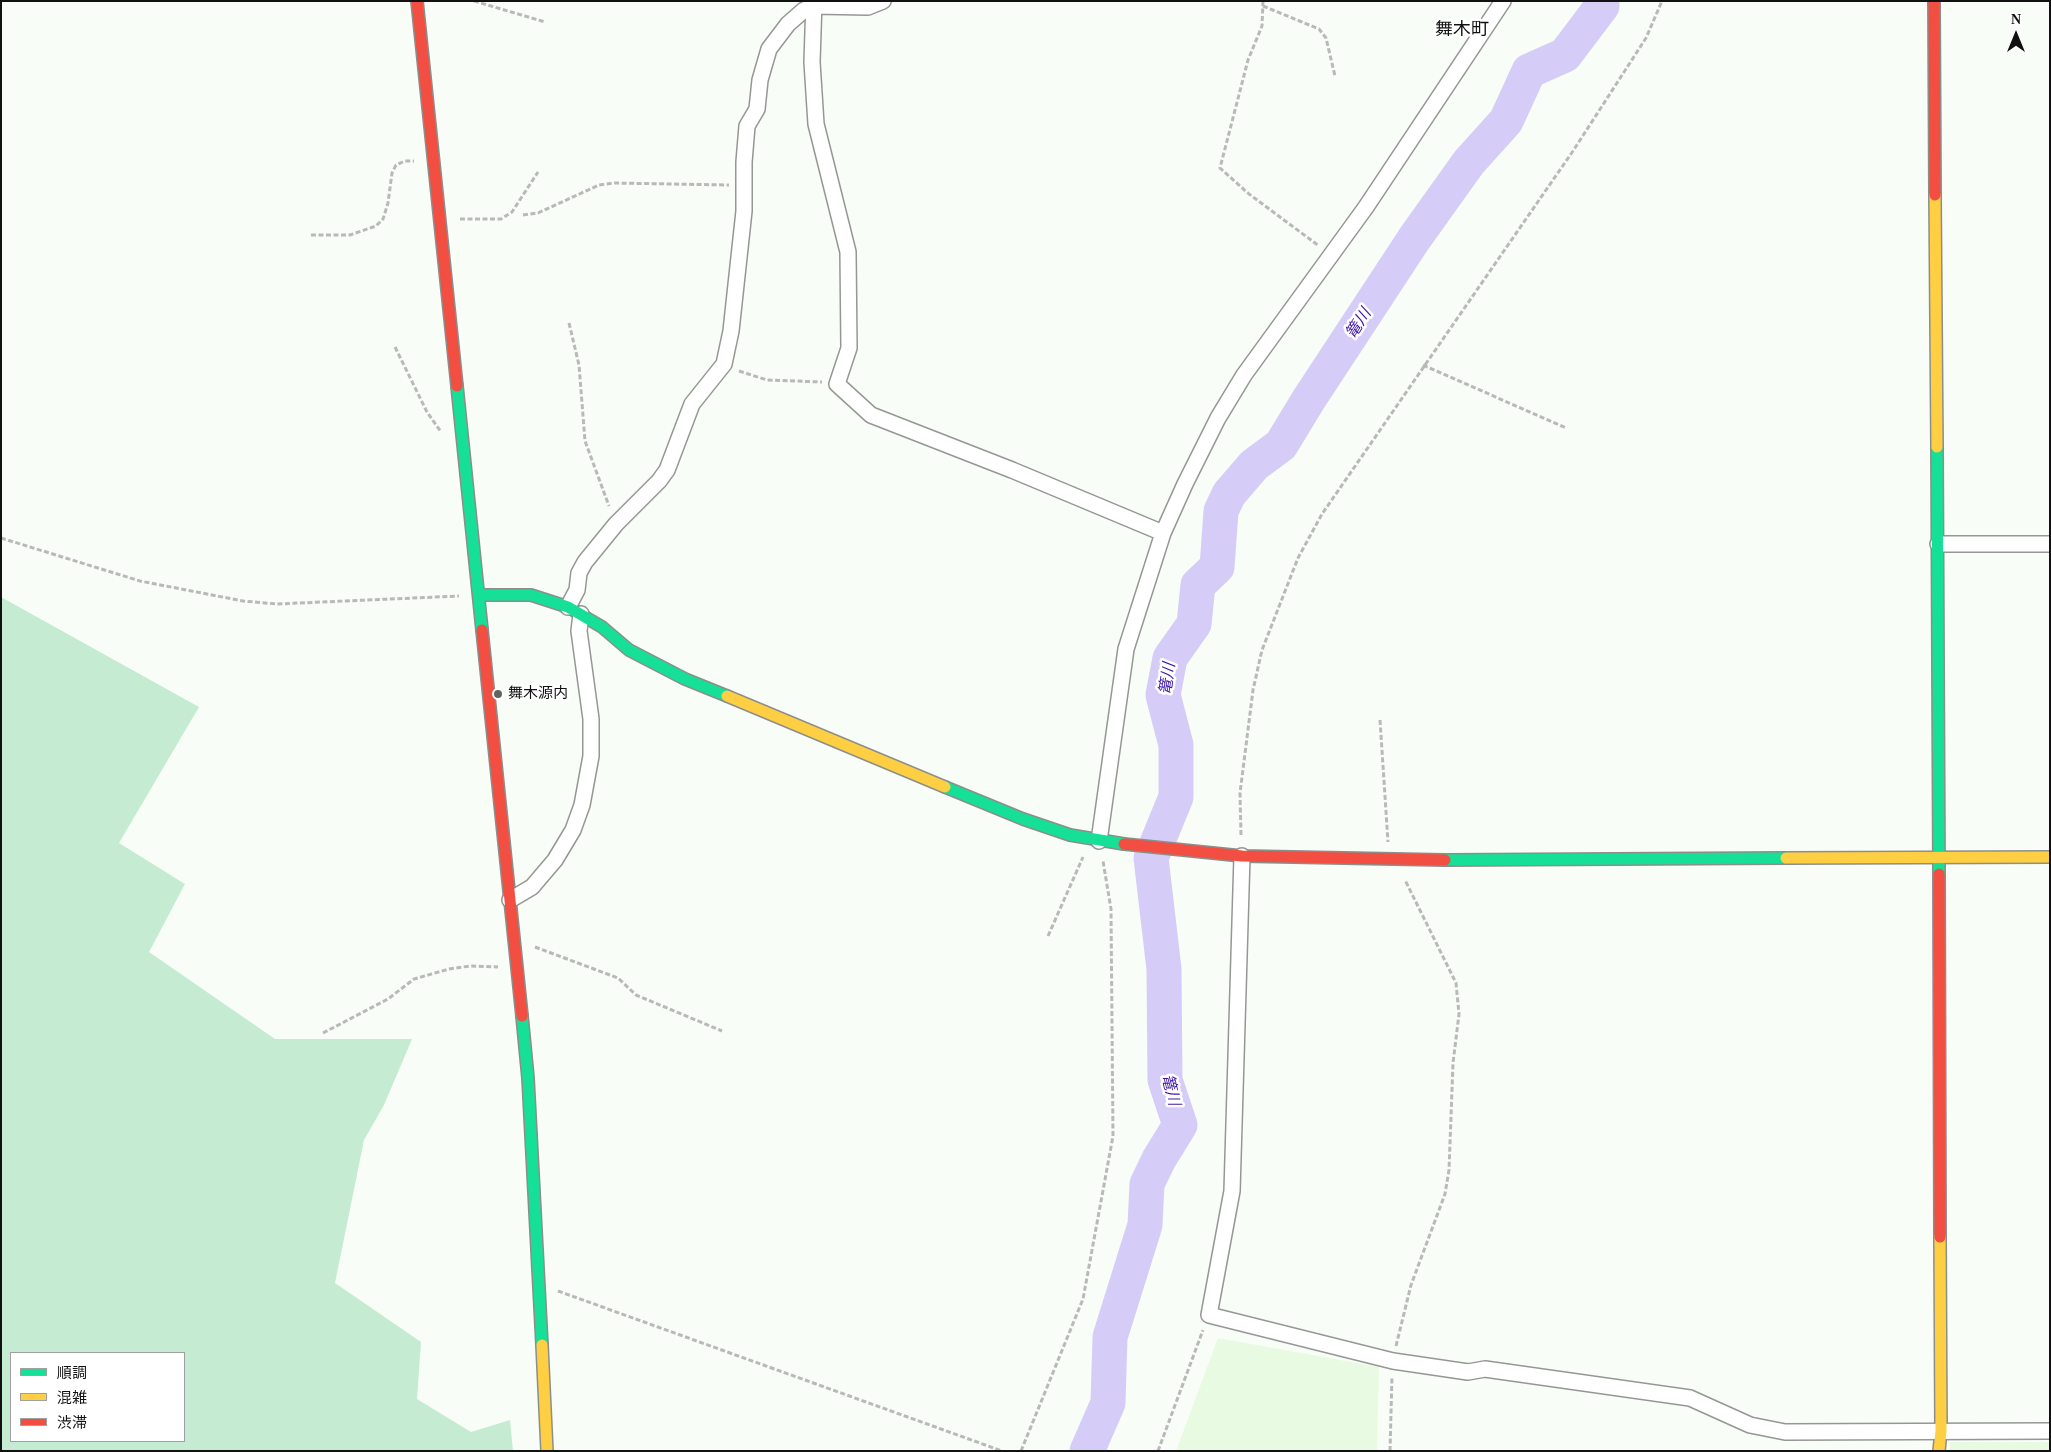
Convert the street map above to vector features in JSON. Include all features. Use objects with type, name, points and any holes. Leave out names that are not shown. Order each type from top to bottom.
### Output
[{"type":"street","points":[[417,1],[480,595],[529,1088],[547,1451]]},
{"type":"street","points":[[510,900],[532,887],[555,860],[573,830],[582,805],[591,756],[591,719],[579,631],[574,610],[579,573],[585,562],[616,524],[659,481],[667,470],[692,404],[724,364],[732,322],[744,211],[748,126],[757,109],[760,80],[769,49],[788,24],[813,4],[868,7],[883,1]]},
{"type":"street","points":[[1093,839],[1126,649],[1163,533],[1218,418],[1244,375],[1331,256],[1503,1]]},
{"type":"street","points":[[1934,1],[1938,544],[1941,1431],[1939,1451]]},
{"type":"street","points":[[813,4],[812,62],[816,124],[848,252],[849,348],[837,384],[871,415],[1012,470],[1163,533]]},
{"type":"street","points":[[1938,544],[2050,544]]},
{"type":"street","points":[[480,595],[531,595],[574,610],[602,627],[629,650],[685,678],[1023,819],[1093,839],[1237,855],[1393,859],[2050,857]]},
{"type":"street","points":[[1237,855],[1232,1191],[1209,1315],[1392,1361],[1468,1372],[1485,1369],[1690,1398],[1750,1424],[1785,1432],[2050,1431]]},
{"type":"path","points":[[474,1],[545,22]]},
{"type":"path","points":[[1263,1],[1262,26],[1248,60],[1220,168],[1249,194],[1280,215],[1331,256]]},
{"type":"path","points":[[1237,855],[1245,744],[1262,650],[1274,614],[1298,558],[1322,514],[1423,364],[1573,151],[1646,38],[1662,1]]},
{"type":"path","points":[[1262,6],[1319,28],[1326,38],[1335,76]]},
{"type":"path","points":[[311,235],[350,235],[376,226],[383,219],[388,203],[392,173],[396,165],[405,161],[433,160]]},
{"type":"path","points":[[439,220],[501,219],[512,212],[538,172]]},
{"type":"path","points":[[523,215],[538,213],[599,185],[614,183],[713,186],[744,184]]},
{"type":"path","points":[[569,323],[579,365],[585,441],[616,524]]},
{"type":"path","points":[[395,347],[436,428],[446,436],[462,434]]},
{"type":"path","points":[[724,364],[767,380],[837,384]]},
{"type":"path","points":[[1423,364],[1566,428]]},
{"type":"path","points":[[1,538],[140,581],[243,602],[277,604],[480,595]]},
{"type":"path","points":[[1380,720],[1393,859],[1456,983],[1460,1014],[1453,1063],[1449,1170],[1445,1194],[1411,1286],[1392,1361],[1390,1451]]},
{"type":"path","points":[[1048,936],[1083,856],[1093,839]]},
{"type":"path","points":[[1021,1451],[1083,1299],[1112,1136],[1111,909],[1093,839]]},
{"type":"path","points":[[515,948],[537,947],[618,978],[636,995],[722,1031]]},
{"type":"path","points":[[323,1033],[388,999],[414,979],[449,969],[470,966],[517,970]]},
{"type":"path","points":[[540,1284],[1002,1451]]},
{"type":"path","points":[[1158,1451],[1209,1315]]},
{"type":"green space","points":[[1,597],[199,707],[119,843],[185,884],[149,952],[275,1039],[412,1039],[384,1105],[364,1140],[335,1283],[421,1342],[417,1399],[471,1432],[510,1420],[513,1451],[1,1451]]},
{"type":"green space","points":[[1218,1338],[1379,1367],[1377,1451],[1176,1451]]},
{"type":"green space","points":[[1950,1442],[2050,1442],[2050,1451],[1950,1451]]},
{"type":"waterway","name":"篭川","points":[[1087,1451],[1108,1403],[1110,1337],[1145,1225],[1147,1184],[1159,1159],[1180,1125],[1165,1080],[1164,969],[1151,858],[1176,797],[1176,745],[1163,695],[1170,658],[1194,624],[1198,585],[1217,567],[1221,511],[1229,494],[1254,465],[1281,445],[1414,239],[1469,162],[1506,121],[1529,71],[1565,55],[1602,6],[1602,1]]},
{"type":"traffic: fast","points":[[457,386],[482,630]]},
{"type":"traffic: fast","points":[[1937,447],[1939,874]]},
{"type":"traffic: fast","points":[[480,595],[531,595],[568,607],[602,627],[629,650],[685,679],[727,696]]},
{"type":"traffic: fast","points":[[945,787],[1023,819],[1070,835],[1124,844]]},
{"type":"traffic: fast","points":[[1445,860],[1786,858]]},
{"type":"traffic: fast","points":[[522,1016],[528,1078],[542,1345]]},
{"type":"traffic: slow","points":[[1935,195],[1937,447]]},
{"type":"traffic: slow","points":[[727,696],[945,787]]},
{"type":"traffic: slow","points":[[1786,858],[2050,857]]},
{"type":"traffic: slow","points":[[1939,1451],[1941,1431],[1940,1237]]},
{"type":"traffic: slow","points":[[542,1345],[547,1451]]},
{"type":"traffic: jam","points":[[417,1],[457,386]]},
{"type":"traffic: jam","points":[[1934,1],[1935,195]]},
{"type":"traffic: jam","points":[[482,630],[522,1016]]},
{"type":"traffic: jam","points":[[1124,844],[1242,856],[1445,860]]},
{"type":"traffic: jam","points":[[1939,874],[1940,1237]]},
{"type":"place","name":"舞木源内","points":[[498,694]]},
{"type":"district","name":"舞木町","points":[[1462,30]]}]
